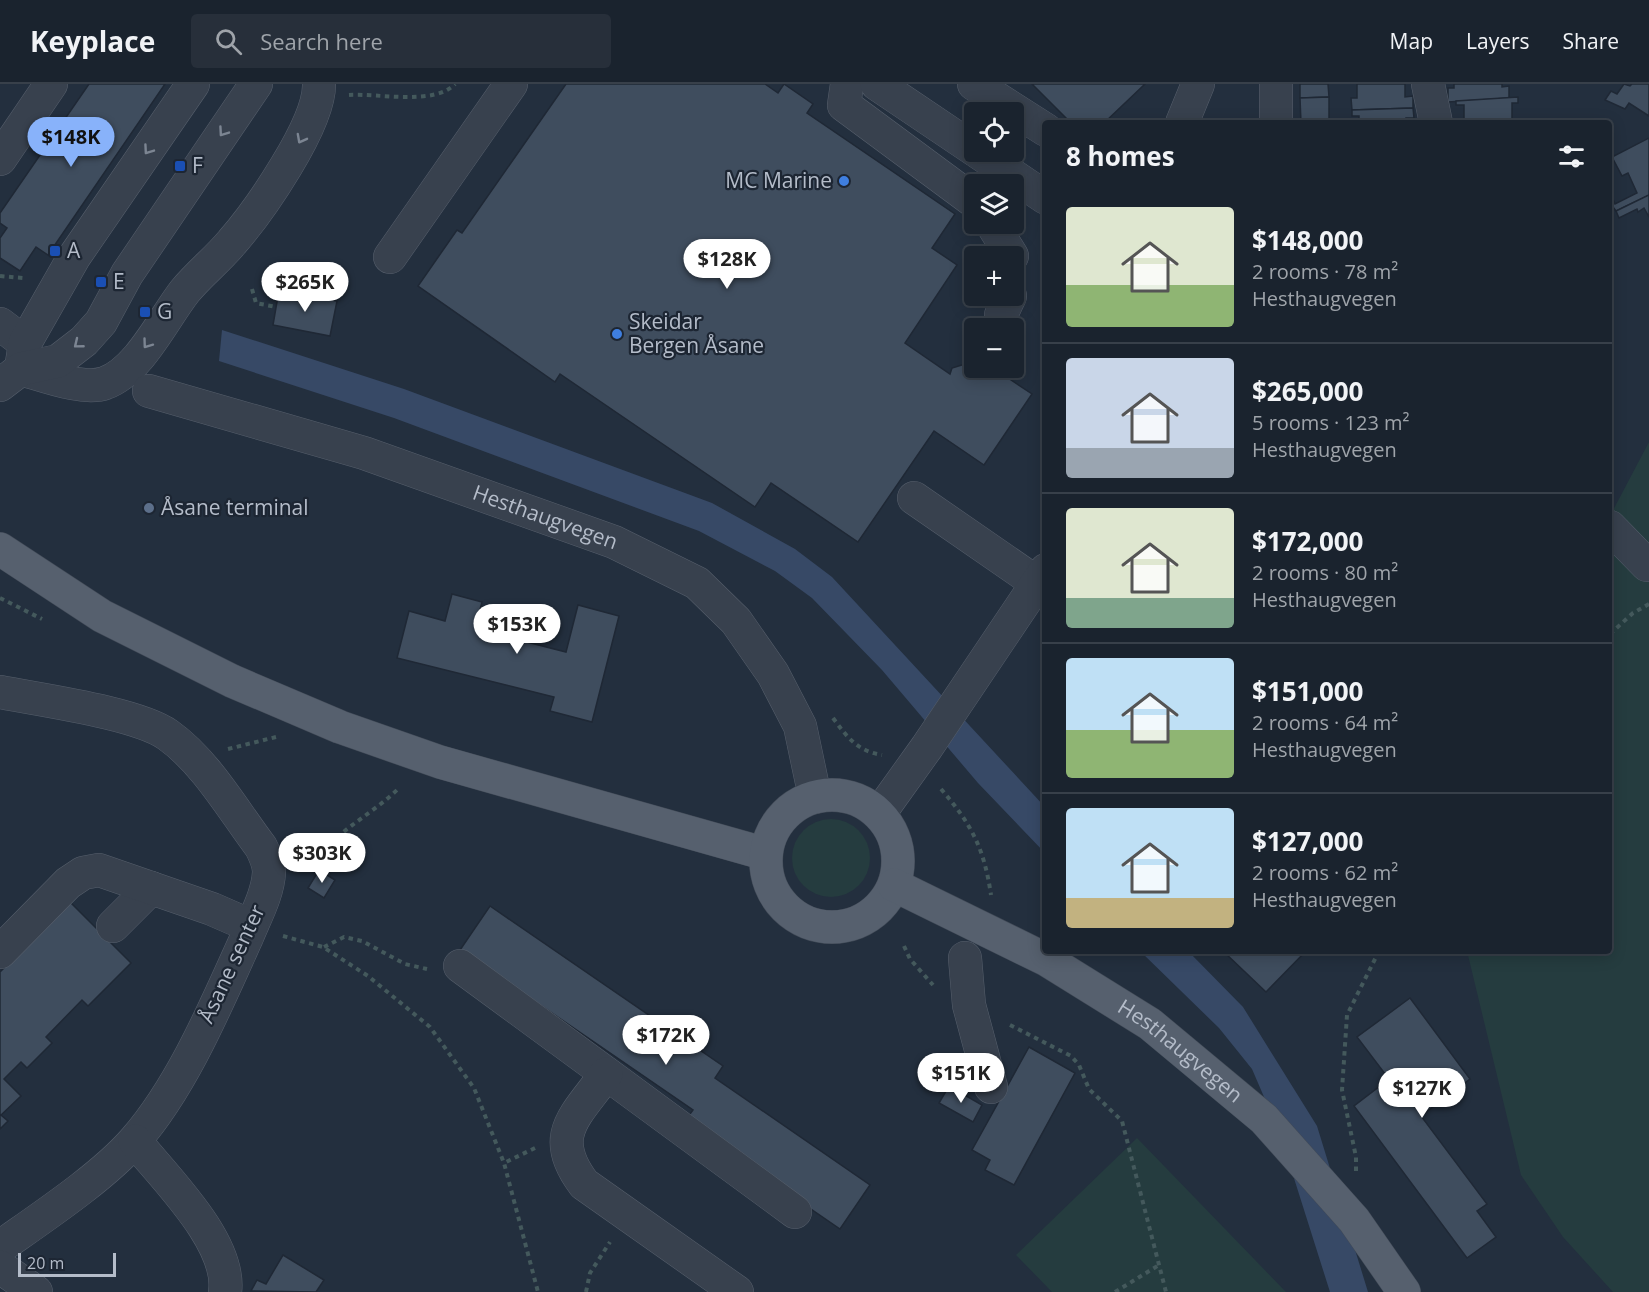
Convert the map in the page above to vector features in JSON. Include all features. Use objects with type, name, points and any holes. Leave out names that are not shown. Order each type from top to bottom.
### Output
[{"type":"main road","points":[[0,549],[102,616],[232,681],[340,727],[440,762],[766,854]]},
{"type":"main road","points":[[838,795],[860,801],[879,814],[891,831],[897,850],[894,885],[880,907],[864,919],[845,926],[824,927],[805,921],[787,911],[774,895],[767,876],[766,854],[774,828],[782,817],[803,801],[815,797],[838,795]]},
{"type":"main road","name":"Hesthaugvegen","points":[[894,885],[1047,960],[1150,1024],[1264,1119],[1354,1220],[1404,1292]]},
{"type":"street","points":[[0,159],[51,84]]},
{"type":"street","points":[[11,356],[74,257],[193,84]]},
{"type":"street","points":[[11,356],[58,361],[84,341],[101,322],[128,274],[256,84]]},
{"type":"street","points":[[390,257],[511,84]]},
{"type":"street","points":[[846,84],[844,105],[964,194]]},
{"type":"street","points":[[877,84],[964,143]]},
{"type":"street","points":[[974,84],[1042,127]]},
{"type":"street","points":[[1183,120],[1198,84]]},
{"type":"street","points":[[1276,84],[1276,120]]},
{"type":"street","points":[[1428,84],[1435,120]]},
{"type":"street","points":[[11,356],[93,386],[117,378],[131,366],[185,290],[233,242],[285,167],[302,140],[319,89]]},
{"type":"street","points":[[992,162],[1042,195]]},
{"type":"street","name":"Hesthaugvegen","points":[[149,392],[364,453],[614,542],[697,583],[736,621],[773,674],[800,726],[815,797]]},
{"type":"street","points":[[879,814],[927,747],[1041,576],[914,498]]},
{"type":"street","points":[[1612,529],[1647,565]]},
{"type":"street","points":[[0,692],[138,722],[166,733],[200,767],[261,847],[267,860],[269,873]]},
{"type":"street","points":[[0,952],[68,882],[83,873],[99,870],[212,909],[251,926]]},
{"type":"street","name":"Åsane senter","points":[[0,1247],[116,1159],[135,1140],[165,1098],[190,1055],[251,926],[265,891],[269,873]]},
{"type":"street","points":[[113,926],[151,888]]},
{"type":"street","points":[[966,958],[969,1005],[991,1088]]},
{"type":"street","points":[[459,966],[795,1212]]},
{"type":"street","points":[[606,1074],[566,1133],[568,1159],[584,1184],[737,1292]]},
{"type":"street","points":[[135,1140],[205,1228],[220,1253],[227,1276],[225,1292]]},
{"type":"street","points":[[0,1267],[36,1292]]},
{"type":"path","points":[[319,89],[424,97],[450,90],[455,84]]},
{"type":"path","points":[[0,276],[13,279],[30,275]]},
{"type":"path","points":[[252,289],[256,303],[276,307]]},
{"type":"path","points":[[1612,632],[1633,613],[1649,604]]},
{"type":"path","points":[[830,713],[850,742],[868,753],[888,756]]},
{"type":"path","points":[[200,767],[225,749],[276,737]]},
{"type":"path","points":[[941,789],[966,819],[986,862],[991,896]]},
{"type":"path","points":[[269,873],[314,862],[333,840],[378,808],[397,790]]},
{"type":"path","points":[[251,926],[323,947],[368,976],[430,1027],[474,1088],[504,1163],[538,1292]]},
{"type":"path","points":[[323,947],[344,937],[362,941],[405,964],[437,972],[459,966]]},
{"type":"path","points":[[1356,1175],[1356,1157],[1342,1090],[1347,1015],[1378,954]]},
{"type":"path","points":[[969,1005],[1071,1056],[1079,1065],[1089,1089],[1122,1121],[1166,1292]]},
{"type":"path","points":[[504,1163],[566,1133]]},
{"type":"path","points":[[586,1292],[590,1273],[627,1216]]},
{"type":"path","points":[[1116,1292],[1159,1265]]},
{"type":"green space","points":[[1649,442],[1649,1292],[1613,1292],[1563,1237],[1521,1175],[1468,954],[1612,954],[1612,512]]},
{"type":"green space","points":[[831,819],[846,822],[863,836],[870,858],[867,873],[853,890],[831,897],[816,894],[799,880],[792,858],[795,843],[809,826]]},
{"type":"green space","points":[[1137,1138],[1286,1292],[1052,1292],[1016,1255]]},
{"type":"water","points":[[222,330],[404,389],[712,503],[795,549],[832,577],[1042,804],[1042,850],[978,783],[882,670],[812,598],[775,571],[699,531],[394,418],[219,361]]},
{"type":"water","points":[[1143,954],[1191,954],[1243,1007],[1317,1126],[1368,1292],[1330,1292],[1280,1134],[1252,1069],[1219,1028]]},
{"type":"building","points":[[89,84],[165,84],[48,255],[36,247],[20,271],[0,258],[0,238],[7,228],[0,223],[0,213]]},
{"type":"building","points":[[566,84],[765,84],[778,93],[784,84],[813,104],[807,113],[955,214],[932,248],[957,265],[905,343],[950,374],[952,368],[964,364],[964,378],[1008,378],[1032,394],[984,465],[934,431],[858,542],[771,483],[755,507],[560,374],[555,382],[418,286],[457,230],[462,233]]},
{"type":"building","points":[[1032,84],[1145,84],[1107,120],[1068,120]]},
{"type":"building","points":[[1300,84],[1328,84],[1329,97],[1300,98]]},
{"type":"building","points":[[1357,84],[1405,84],[1405,97],[1413,96],[1413,108],[1352,110],[1351,98],[1357,98]]},
{"type":"building","points":[[1454,84],[1502,84],[1502,87],[1509,86],[1509,98],[1448,102],[1448,88],[1454,88]]},
{"type":"building","points":[[1624,84],[1630,86],[1649,84],[1649,116],[1629,103],[1625,109],[1605,100],[1611,91],[1617,94]]},
{"type":"building","points":[[1329,97],[1329,120],[1301,120],[1300,98]]},
{"type":"building","points":[[1518,97],[1518,103],[1512,103],[1512,120],[1464,120],[1464,105],[1456,105],[1456,101]]},
{"type":"building","points":[[1413,108],[1414,118],[1359,120],[1359,116],[1352,116],[1352,110]]},
{"type":"building","points":[[1649,138],[1649,195],[1616,211],[1612,206],[1612,197],[1615,204],[1637,193],[1628,173],[1622,176],[1612,157]]},
{"type":"building","points":[[1649,195],[1649,217],[1644,208],[1619,218],[1616,211]]},
{"type":"building","points":[[279,290],[337,301],[330,336],[273,325]]},
{"type":"building","points":[[452,594],[482,602],[475,629],[566,652],[578,605],[619,616],[592,722],[550,711],[554,697],[397,658],[409,611],[445,621]]},
{"type":"building","points":[[319,870],[335,880],[324,898],[308,888]]},
{"type":"building","points":[[70,902],[131,963],[88,1006],[82,1000],[46,1037],[52,1043],[27,1068],[21,1062],[4,1079],[21,1096],[1,1115],[8,1121],[0,1129],[0,972]]},
{"type":"building","points":[[490,906],[723,1066],[715,1078],[870,1185],[840,1229],[684,1122],[693,1110],[460,950]]},
{"type":"building","points":[[1226,954],[1303,954],[1266,992]]},
{"type":"building","points":[[1410,998],[1470,1079],[1421,1116],[1487,1204],[1477,1211],[1496,1237],[1467,1258],[1354,1106],[1389,1079],[1357,1037]]},
{"type":"building","points":[[1029,1047],[1075,1073],[1014,1185],[985,1170],[990,1160],[972,1150]]},
{"type":"building","points":[[949,1086],[982,1105],[973,1122],[939,1103]]},
{"type":"building","points":[[283,1255],[324,1280],[316,1292],[251,1291],[257,1280],[266,1284]]},
{"type":"place","name":"F","points":[[180,166]]},
{"type":"place","name":"MC Marine","points":[[844,181]]},
{"type":"place","name":"A","points":[[55,251]]},
{"type":"place","name":"E","points":[[101,282]]},
{"type":"place","name":"G","points":[[145,312]]},
{"type":"place","name":"Skeidar Bergen Åsane","points":[[617,334]]},
{"type":"place","name":"Åsane terminal","points":[[149,508]]}]
